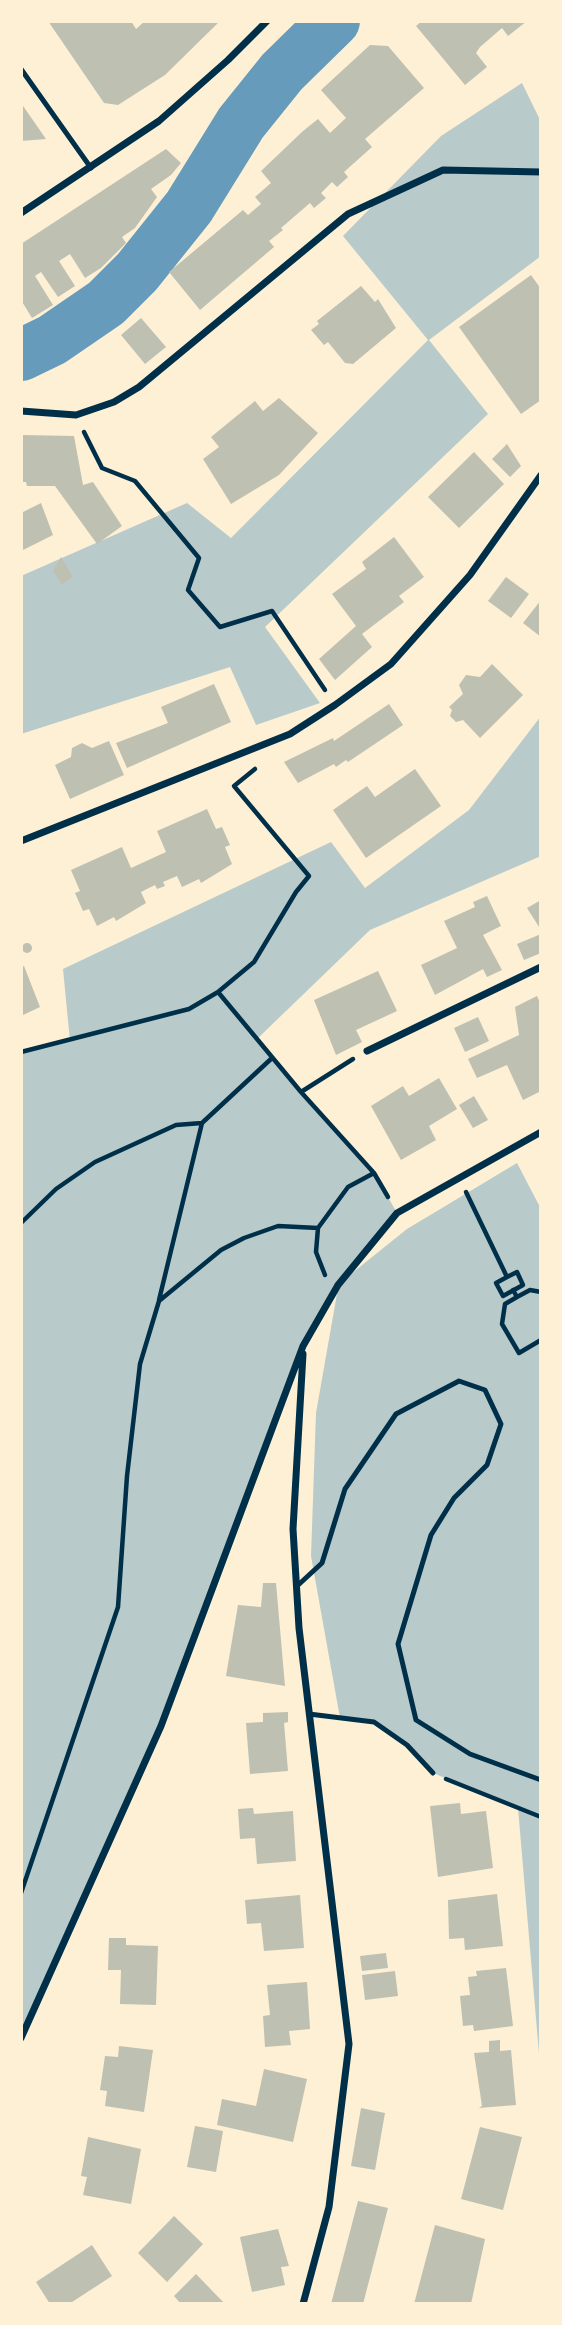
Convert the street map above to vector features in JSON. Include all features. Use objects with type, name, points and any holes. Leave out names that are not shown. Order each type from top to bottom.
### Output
[{"type":"street","points":[[21,214],[159,121],[229,60],[267,21]]},
{"type":"street","points":[[21,411],[76,415],[114,402],[139,387],[348,214],[443,170],[541,172]]},
{"type":"street","points":[[21,841],[290,734],[335,705],[391,664],[470,575],[541,475]]},
{"type":"street","points":[[367,1051],[541,967]]},
{"type":"street","points":[[21,2038],[161,1726],[303,1346],[338,1285],[397,1213],[541,1132]]},
{"type":"street","points":[[303,1346],[293,1529],[296,1587],[349,2044],[329,2207],[303,2304]]},
{"type":"lane","points":[[21,69],[91,168]]},
{"type":"lane","points":[[296,1587],[322,1563],[345,1489],[397,1414],[459,1381],[485,1390],[500,1424],[487,1465],[454,1498],[431,1535],[398,1644],[416,1720],[470,1755],[541,1780]]},
{"type":"lane","points":[[309,1714],[374,1722],[407,1745],[433,1773]]},
{"type":"path","points":[[76,415],[103,468],[135,481],[199,558],[188,590],[220,627],[272,611],[335,705]]},
{"type":"path","points":[[21,1052],[189,1009],[218,992],[254,962],[296,891],[309,876],[234,786],[256,768],[241,753]]},
{"type":"path","points":[[218,992],[301,1092],[374,1173],[385,1192]]},
{"type":"path","points":[[301,1092],[367,1051]]},
{"type":"path","points":[[21,1893],[118,1607],[127,1476],[140,1364],[159,1301],[202,1123],[272,1058]]},
{"type":"path","points":[[21,1223],[56,1189],[95,1162],[129,1144],[176,1125],[202,1123]]},
{"type":"path","points":[[326,1275],[316,1252],[318,1228],[348,1187],[374,1173]]},
{"type":"path","points":[[460,1178],[507,1277]]},
{"type":"path","points":[[159,1301],[221,1250],[244,1238],[278,1226],[318,1228]]},
{"type":"path","points":[[517,1272],[523,1285],[503,1296],[496,1283],[507,1277],[517,1272]]},
{"type":"path","points":[[513,1290],[517,1297]]},
{"type":"path","points":[[541,1292],[530,1290],[505,1304],[502,1324],[519,1353],[541,1340]]},
{"type":"path","points":[[433,1773],[541,1817]]},
{"type":"shaded area","points":[[522,83],[541,122],[541,256],[429,340],[488,414],[265,627],[320,703],[256,725],[230,667],[21,734],[21,576],[187,503],[231,538],[428,340],[343,236],[441,136]]},
{"type":"shaded area","points":[[541,716],[541,856],[370,930],[257,1039],[374,1173],[397,1213],[341,1282],[407,1229],[517,1163],[541,1209],[541,2077],[518,1808],[433,1773],[407,1745],[374,1722],[340,1718],[311,1556],[316,1413],[338,1288],[303,1346],[161,1726],[21,2038],[21,1052],[70,1041],[63,969],[331,842],[365,888],[469,810]]},
{"type":"building","points":[[48,21],[131,21],[136,29],[145,21],[220,21],[165,75],[118,105],[104,103]]},
{"type":"building","points":[[422,21],[527,21],[508,36],[502,28],[480,47],[476,53],[487,67],[465,85],[416,26]]},
{"type":"building","points":[[370,45],[388,46],[424,88],[365,139],[372,147],[344,172],[348,177],[337,187],[332,182],[321,193],[326,198],[314,208],[310,203],[281,228],[283,230],[269,241],[274,247],[200,310],[169,272],[243,210],[248,215],[261,204],[255,197],[271,183],[261,171],[303,131],[318,119],[330,133],[346,118],[321,90]]},
{"type":"building","points":[[21,103],[46,139],[21,141]]},
{"type":"building","points":[[166,149],[181,163],[171,175],[151,189],[157,197],[135,228],[122,237],[126,243],[101,268],[85,278],[70,254],[59,261],[75,286],[58,297],[41,272],[35,276],[53,305],[32,318],[21,300],[21,244]]},
{"type":"building","points":[[531,275],[541,289],[541,400],[521,414],[459,327]]},
{"type":"building","points":[[361,286],[375,302],[378,299],[396,328],[353,364],[345,363],[328,342],[324,345],[311,330],[319,324],[317,321]]},
{"type":"building","points":[[141,318],[166,347],[145,364],[121,335]]},
{"type":"building","points":[[279,398],[318,433],[279,475],[231,504],[203,459],[219,447],[211,437],[255,401],[263,411]]},
{"type":"building","points":[[21,435],[74,436],[83,485],[93,482],[122,526],[97,544],[55,486],[27,486],[26,482],[21,482]]},
{"type":"building","points":[[507,444],[521,466],[510,477],[492,459]]},
{"type":"building","points":[[474,452],[504,484],[459,528],[428,497]]},
{"type":"building","points":[[41,503],[53,535],[21,551],[21,513]]},
{"type":"building","points":[[394,537],[424,577],[399,596],[404,602],[362,634],[372,647],[335,680],[319,659],[356,626],[332,594],[366,569],[362,562]]},
{"type":"building","points":[[61,557],[73,577],[62,584],[53,571]]},
{"type":"building","points":[[506,577],[529,594],[511,618],[488,601]]},
{"type":"building","points":[[541,600],[541,637],[523,623]]},
{"type":"building","points":[[492,664],[523,695],[480,738],[463,720],[456,722],[450,716],[452,710],[449,707],[463,694],[459,685],[466,675],[480,677]]},
{"type":"building","points":[[214,684],[231,722],[127,768],[116,743],[168,723],[161,707]]},
{"type":"building","points":[[389,704],[403,725],[348,762],[346,760],[336,767],[334,764],[298,783],[284,762],[333,738],[334,741]]},
{"type":"building","points":[[109,741],[124,775],[70,799],[55,765],[71,757],[72,748],[82,743],[92,748]]},
{"type":"building","points":[[415,769],[441,806],[366,858],[333,810],[367,786],[375,797]]},
{"type":"building","points":[[207,809],[216,829],[222,827],[230,845],[225,847],[232,864],[201,883],[199,879],[182,887],[177,876],[163,882],[165,886],[157,889],[155,885],[141,892],[146,903],[116,921],[114,917],[97,926],[89,909],[83,911],[75,893],[80,891],[71,870],[122,847],[131,868],[166,852],[157,831]]},
{"type":"building","points":[[487,896],[501,926],[483,935],[502,970],[487,977],[483,969],[435,995],[421,965],[457,948],[444,921],[475,907],[473,902]]},
{"type":"building","points":[[541,900],[541,930],[527,908]]},
{"type":"building","points":[[541,934],[541,953],[524,960],[517,944]]},
{"type":"building","points":[[27,943],[31,944],[31,952],[27,953],[23,952],[22,948],[23,944]]},
{"type":"building","points":[[24,966],[40,1007],[21,1016],[21,967]]},
{"type":"building","points":[[378,971],[397,1011],[356,1030],[362,1042],[336,1055],[314,1000]]},
{"type":"building","points":[[537,996],[541,1005],[541,1091],[523,1100],[507,1065],[477,1078],[468,1059],[519,1035],[515,1007]]},
{"type":"building","points":[[478,1017],[489,1041],[465,1052],[454,1028]]},
{"type":"building","points":[[439,1078],[457,1109],[429,1126],[436,1140],[401,1160],[371,1106],[403,1086],[409,1096]]},
{"type":"building","points":[[474,1096],[488,1120],[473,1128],[459,1105]]},
{"type":"building","points":[[263,1583],[276,1583],[285,1686],[226,1676],[238,1605],[261,1607]]},
{"type":"building","points":[[288,1712],[288,1722],[284,1723],[288,1771],[250,1774],[246,1723],[263,1722],[263,1713]]},
{"type":"building","points":[[460,1803],[461,1814],[486,1811],[493,1868],[438,1877],[430,1806]]},
{"type":"building","points":[[253,1808],[254,1814],[293,1811],[296,1861],[257,1864],[255,1838],[240,1839],[238,1809]]},
{"type":"building","points":[[497,1894],[503,1946],[465,1950],[464,1938],[449,1939],[448,1900]]},
{"type":"building","points":[[300,1895],[304,1948],[264,1951],[261,1923],[247,1924],[245,1900]]},
{"type":"building","points":[[109,1938],[126,1938],[126,1945],[158,1946],[156,2005],[120,2004],[121,1970],[108,1970]]},
{"type":"building","points":[[386,1953],[388,1968],[362,1971],[360,1956]]},
{"type":"building","points":[[506,1968],[513,2026],[474,2031],[473,2025],[463,2026],[460,1996],[470,1995],[468,1977],[477,1976],[476,1971]]},
{"type":"building","points":[[395,1971],[398,1996],[365,2000],[362,1975]]},
{"type":"building","points":[[307,1982],[310,2029],[289,2031],[291,2045],[265,2047],[263,2016],[270,2015],[267,1985]]},
{"type":"building","points":[[500,2040],[500,2051],[511,2050],[516,2105],[479,2108],[482,2106],[474,2053],[489,2052],[489,2041]]},
{"type":"building","points":[[119,2046],[153,2050],[144,2112],[105,2106],[107,2091],[100,2090],[105,2056],[118,2057]]},
{"type":"building","points":[[264,2069],[307,2079],[293,2142],[217,2125],[222,2099],[256,2106]]},
{"type":"building","points":[[361,2108],[385,2113],[375,2170],[351,2166]]},
{"type":"building","points":[[195,2126],[223,2131],[216,2172],[187,2167]]},
{"type":"building","points":[[480,2127],[522,2137],[503,2210],[461,2199]]},
{"type":"building","points":[[88,2137],[141,2149],[131,2204],[83,2195],[87,2177],[81,2176]]},
{"type":"building","points":[[358,2201],[388,2208],[363,2304],[331,2304]]},
{"type":"building","points":[[174,2216],[203,2244],[167,2282],[138,2253]]},
{"type":"building","points":[[435,2225],[485,2239],[471,2304],[414,2304]]},
{"type":"building","points":[[278,2229],[289,2266],[281,2267],[285,2285],[252,2292],[240,2237]]},
{"type":"building","points":[[92,2245],[112,2276],[69,2304],[50,2304],[36,2282]]},
{"type":"building","points":[[196,2274],[225,2304],[181,2304],[174,2296]]},
{"type":"waterway","points":[[21,355],[52,340],[106,303],[137,272],[189,207],[241,123],[282,72],[334,21]]}]
